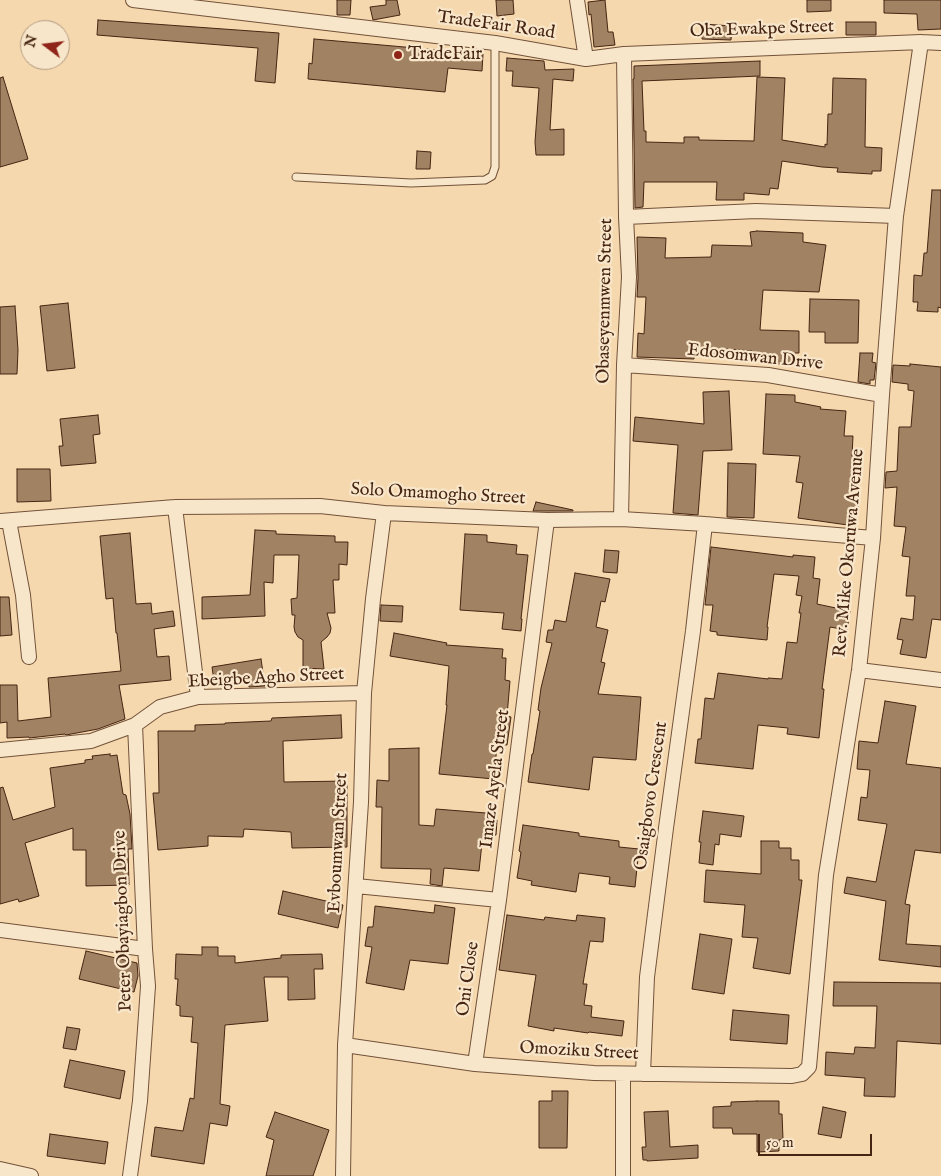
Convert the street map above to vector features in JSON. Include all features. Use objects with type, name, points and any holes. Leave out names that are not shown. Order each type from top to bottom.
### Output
[{"type":"street","name":"TradeFair Road","points":[[133,0],[495,43],[586,59]]},
{"type":"street","points":[[577,0],[586,59]]},
{"type":"street","name":"Oba Ewakpe Street","points":[[586,59],[624,54],[921,42],[941,43]]},
{"type":"street","name":"Rev. Mike Okoruwa Avenue","points":[[809,1067],[826,875],[859,670],[873,538],[896,216],[921,42]]},
{"type":"street","name":"Obaseyenmwen Street","points":[[621,520],[624,364],[629,277],[626,217],[624,54]]},
{"type":"street","points":[[626,217],[756,211],[896,216]]},
{"type":"street","name":"Edosomwan Drive","points":[[624,364],[768,375],[882,394]]},
{"type":"street","name":"Solo Omamogho Street","points":[[4,521],[175,507],[320,506],[384,513],[705,524],[873,538]]},
{"type":"street","points":[[175,507],[198,697]]},
{"type":"street","name":"Evboumwan Street","points":[[343,1176],[345,1045],[361,802],[364,693],[384,513]]},
{"type":"street","name":"Imaze Ayela Street","points":[[499,900],[547,520]]},
{"type":"street","points":[[4,521],[23,595],[28,657]]},
{"type":"street","name":"Osaigbovo Crescent","points":[[643,1074],[647,977],[693,632],[705,524]]},
{"type":"street","points":[[859,670],[941,680]]},
{"type":"street","name":"Ebeigbe Agho Street","points":[[0,750],[91,741],[135,725],[160,707],[198,697],[364,693]]},
{"type":"street","name":"Peter Obayiagbon Drive","points":[[130,1176],[140,1101],[148,986],[135,725]]},
{"type":"street","points":[[356,886],[499,900]]},
{"type":"street","name":"Oni Close","points":[[475,1064],[499,900]]},
{"type":"street","points":[[0,930],[145,949]]},
{"type":"street","name":"Omoziku Street","points":[[345,1045],[475,1064],[623,1074],[792,1076],[802,1074],[809,1067]]},
{"type":"street","points":[[623,1074],[623,1176]]},
{"type":"street","points":[[0,1169],[31,1176]]},
{"type":"lane","points":[[296,176],[411,183],[485,180],[492,176],[495,167],[495,43]]},
{"type":"building","points":[[337,0],[351,0],[350,15],[337,15]]},
{"type":"building","points":[[386,0],[397,0],[400,15],[373,20],[370,7],[386,5]]},
{"type":"building","points":[[496,0],[513,0],[514,14],[497,16]]},
{"type":"building","points":[[605,0],[608,32],[613,32],[615,45],[594,47],[588,2]]},
{"type":"building","points":[[807,0],[831,0],[831,11],[807,12]]},
{"type":"building","points":[[884,0],[941,0],[941,29],[918,30],[917,14],[884,13]]},
{"type":"building","points":[[98,20],[279,33],[275,83],[255,81],[258,48],[97,35]]},
{"type":"building","points":[[846,22],[876,22],[876,35],[846,35]]},
{"type":"building","points":[[703,24],[732,26],[731,40],[702,39]]},
{"type":"building","points":[[314,39],[483,54],[482,71],[448,68],[445,92],[308,79],[309,63],[312,64]]},
{"type":"building","points":[[507,58],[544,61],[545,70],[574,69],[573,81],[553,79],[550,130],[564,129],[564,155],[536,155],[535,142],[539,88],[512,86],[513,71],[506,71]]},
{"type":"building","points":[[760,61],[760,76],[642,81],[646,142],[684,143],[684,137],[699,137],[699,140],[754,141],[757,77],[785,78],[782,140],[825,147],[825,144],[827,145],[828,114],[832,114],[833,78],[866,79],[865,147],[882,148],[881,171],[872,171],[872,174],[837,172],[838,168],[782,161],[778,189],[770,188],[769,195],[744,193],[744,200],[716,200],[717,182],[644,182],[643,207],[635,208],[634,66]]},
{"type":"building","points":[[3,77],[28,159],[0,167],[0,78]]},
{"type":"building","points":[[417,151],[431,152],[430,169],[416,169]]},
{"type":"building","points":[[932,190],[941,190],[941,308],[938,307],[938,312],[917,311],[918,302],[913,302],[914,275],[922,276],[924,253],[927,253]]},
{"type":"building","points":[[750,232],[803,233],[803,242],[826,245],[819,292],[763,290],[760,330],[799,331],[799,353],[795,353],[795,364],[777,364],[777,356],[752,354],[752,351],[725,349],[724,356],[694,355],[694,359],[637,357],[638,333],[644,334],[646,297],[637,297],[637,237],[666,238],[665,258],[711,257],[712,245],[752,246]]},
{"type":"building","points":[[810,299],[859,300],[858,343],[825,343],[825,332],[809,332]]},
{"type":"building","points":[[68,303],[75,368],[47,371],[40,306]]},
{"type":"building","points":[[15,306],[18,350],[17,374],[0,374],[0,307]]},
{"type":"building","points":[[860,353],[873,353],[872,362],[876,363],[874,380],[870,380],[870,384],[858,382]]},
{"type":"building","points":[[910,364],[941,367],[941,620],[932,619],[926,658],[900,654],[903,640],[897,639],[901,618],[913,620],[915,596],[906,596],[910,557],[902,556],[906,527],[894,526],[897,487],[885,488],[886,472],[897,471],[899,427],[911,427],[914,391],[908,390],[908,384],[892,382],[893,365],[910,366]]},
{"type":"building","points":[[729,391],[732,450],[703,451],[698,515],[673,513],[678,445],[633,441],[635,417],[704,424],[703,392]]},
{"type":"building","points":[[766,394],[795,395],[795,402],[821,407],[820,409],[846,411],[844,436],[853,436],[852,456],[859,458],[852,499],[859,500],[855,526],[798,518],[803,483],[796,482],[800,456],[763,454]]},
{"type":"building","points":[[98,415],[100,434],[93,435],[96,463],[61,466],[59,446],[63,446],[60,419]]},
{"type":"building","points":[[728,463],[756,464],[754,518],[727,517]]},
{"type":"building","points":[[17,469],[50,469],[51,501],[17,502]]},
{"type":"building","points":[[536,502],[573,510],[573,511],[533,511]]},
{"type":"building","points":[[255,530],[276,531],[276,534],[335,536],[335,542],[348,542],[347,565],[339,564],[339,580],[333,580],[335,613],[327,613],[331,628],[330,633],[321,642],[324,669],[303,668],[303,640],[295,632],[295,615],[292,615],[291,599],[297,598],[299,555],[274,555],[273,583],[264,582],[265,616],[202,619],[202,597],[250,595]]},
{"type":"building","points":[[130,533],[136,604],[151,603],[152,614],[173,611],[175,626],[154,629],[157,657],[169,656],[171,680],[119,685],[125,719],[98,729],[66,735],[7,738],[7,722],[0,723],[0,685],[17,685],[18,721],[51,717],[48,678],[121,671],[113,598],[106,599],[100,536]]},
{"type":"building","points":[[465,534],[487,535],[487,542],[517,545],[516,554],[528,555],[521,631],[502,629],[504,613],[460,610]]},
{"type":"building","points":[[711,547],[793,557],[793,555],[815,557],[813,578],[820,579],[817,604],[850,611],[847,630],[830,627],[822,689],[824,689],[819,738],[787,734],[788,728],[758,725],[753,769],[695,763],[698,739],[701,739],[705,698],[714,699],[718,673],[782,679],[787,642],[797,643],[802,596],[796,595],[799,576],[774,574],[767,640],[717,635],[717,632],[710,631],[713,605],[705,605]]},
{"type":"building","points":[[605,550],[619,551],[617,573],[603,572]]},
{"type":"building","points":[[575,573],[610,579],[605,602],[601,601],[596,627],[608,630],[601,662],[605,663],[598,694],[641,697],[636,760],[593,757],[589,790],[528,782],[540,711],[538,710],[541,688],[552,643],[546,642],[548,630],[553,630],[555,620],[566,622]]},
{"type":"building","points":[[0,597],[9,597],[12,635],[0,636]]},
{"type":"building","points":[[381,605],[403,606],[402,622],[380,621]]},
{"type":"building","points":[[394,633],[447,643],[446,645],[503,649],[502,658],[506,658],[505,680],[510,681],[507,716],[511,717],[507,745],[497,744],[494,779],[439,774],[447,705],[449,666],[390,656]]},
{"type":"building","points":[[261,659],[265,686],[249,687],[248,676],[214,681],[212,667]]},
{"type":"building","points":[[885,701],[916,706],[906,764],[941,768],[941,853],[915,850],[905,904],[910,905],[906,944],[941,946],[941,967],[879,960],[886,901],[844,893],[847,877],[876,882],[887,824],[858,820],[861,797],[867,798],[870,770],[857,769],[859,741],[878,743]]},
{"type":"building","points":[[341,715],[342,738],[283,741],[284,782],[347,781],[347,847],[292,848],[291,832],[244,829],[243,837],[208,836],[208,846],[158,850],[153,793],[159,793],[158,731],[195,731],[195,725],[271,721],[272,718]]},
{"type":"building","points":[[419,748],[419,825],[434,826],[436,809],[486,813],[486,819],[497,820],[496,835],[485,835],[484,843],[482,843],[479,871],[444,868],[442,886],[430,884],[431,869],[381,868],[382,807],[376,807],[377,780],[389,781],[389,749]]},
{"type":"building","points":[[110,754],[110,756],[117,755],[123,794],[126,795],[130,814],[132,849],[128,849],[129,885],[86,886],[86,850],[73,850],[73,828],[25,843],[39,896],[19,902],[18,899],[0,904],[0,788],[3,787],[13,820],[55,807],[50,768],[85,763],[85,760],[93,759],[92,756]]},
{"type":"building","points":[[703,811],[744,816],[741,837],[720,834],[719,845],[715,844],[713,865],[699,863],[701,842],[699,842]]},
{"type":"building","points":[[523,825],[579,833],[579,836],[619,841],[619,847],[639,849],[635,887],[609,884],[610,877],[579,873],[576,892],[531,885],[532,881],[517,878]]},
{"type":"building","points":[[761,841],[779,841],[779,848],[791,848],[791,860],[799,860],[799,880],[802,880],[790,974],[753,968],[758,938],[742,937],[745,905],[704,902],[706,870],[761,874]]},
{"type":"building","points":[[283,891],[343,905],[338,928],[278,914]]},
{"type":"building","points":[[435,905],[455,908],[448,964],[410,960],[404,990],[366,983],[372,947],[365,946],[368,927],[373,927],[375,906],[434,913]]},
{"type":"building","points":[[507,915],[544,920],[545,917],[576,921],[577,915],[605,918],[603,942],[590,941],[583,984],[587,984],[584,1005],[592,1006],[591,1017],[624,1021],[622,1036],[554,1028],[554,1031],[528,1026],[536,975],[499,970]]},
{"type":"building","points":[[700,934],[732,939],[724,994],[692,989]]},
{"type":"building","points":[[202,947],[218,947],[218,956],[235,956],[235,963],[281,958],[281,955],[322,954],[323,969],[314,969],[315,999],[288,1000],[288,977],[264,977],[268,1021],[225,1025],[220,1104],[230,1106],[227,1126],[210,1123],[204,1164],[151,1156],[155,1127],[183,1131],[190,1098],[194,1099],[198,1043],[191,1042],[193,1017],[180,1016],[180,1006],[176,1005],[178,979],[175,979],[176,954],[202,955]]},
{"type":"building","points":[[86,951],[137,963],[138,976],[134,992],[79,979]]},
{"type":"building","points":[[834,982],[941,983],[941,1044],[897,1041],[895,1097],[864,1096],[865,1078],[825,1075],[826,1052],[854,1054],[855,1047],[875,1048],[877,1006],[833,1006]]},
{"type":"building","points":[[733,1010],[789,1015],[787,1044],[730,1040]]},
{"type":"building","points":[[67,1027],[80,1029],[76,1050],[63,1048]]},
{"type":"building","points":[[70,1060],[125,1071],[120,1099],[64,1087]]},
{"type":"building","points":[[552,1091],[568,1091],[567,1148],[539,1148],[539,1101],[552,1101]]},
{"type":"building","points":[[779,1101],[779,1114],[782,1114],[783,1139],[779,1140],[779,1151],[757,1152],[757,1134],[733,1134],[732,1128],[713,1128],[713,1107],[731,1106],[731,1102]]},
{"type":"building","points":[[823,1107],[846,1112],[841,1138],[818,1134]]},
{"type":"building","points":[[668,1111],[670,1147],[698,1145],[698,1158],[643,1160],[642,1147],[646,1147],[644,1112]]},
{"type":"building","points":[[275,1112],[329,1130],[313,1176],[266,1176],[274,1140],[266,1137]]},
{"type":"building","points":[[50,1134],[108,1142],[105,1164],[47,1156]]},
{"type":"place","name":"TradeFair","points":[[398,55]]}]
